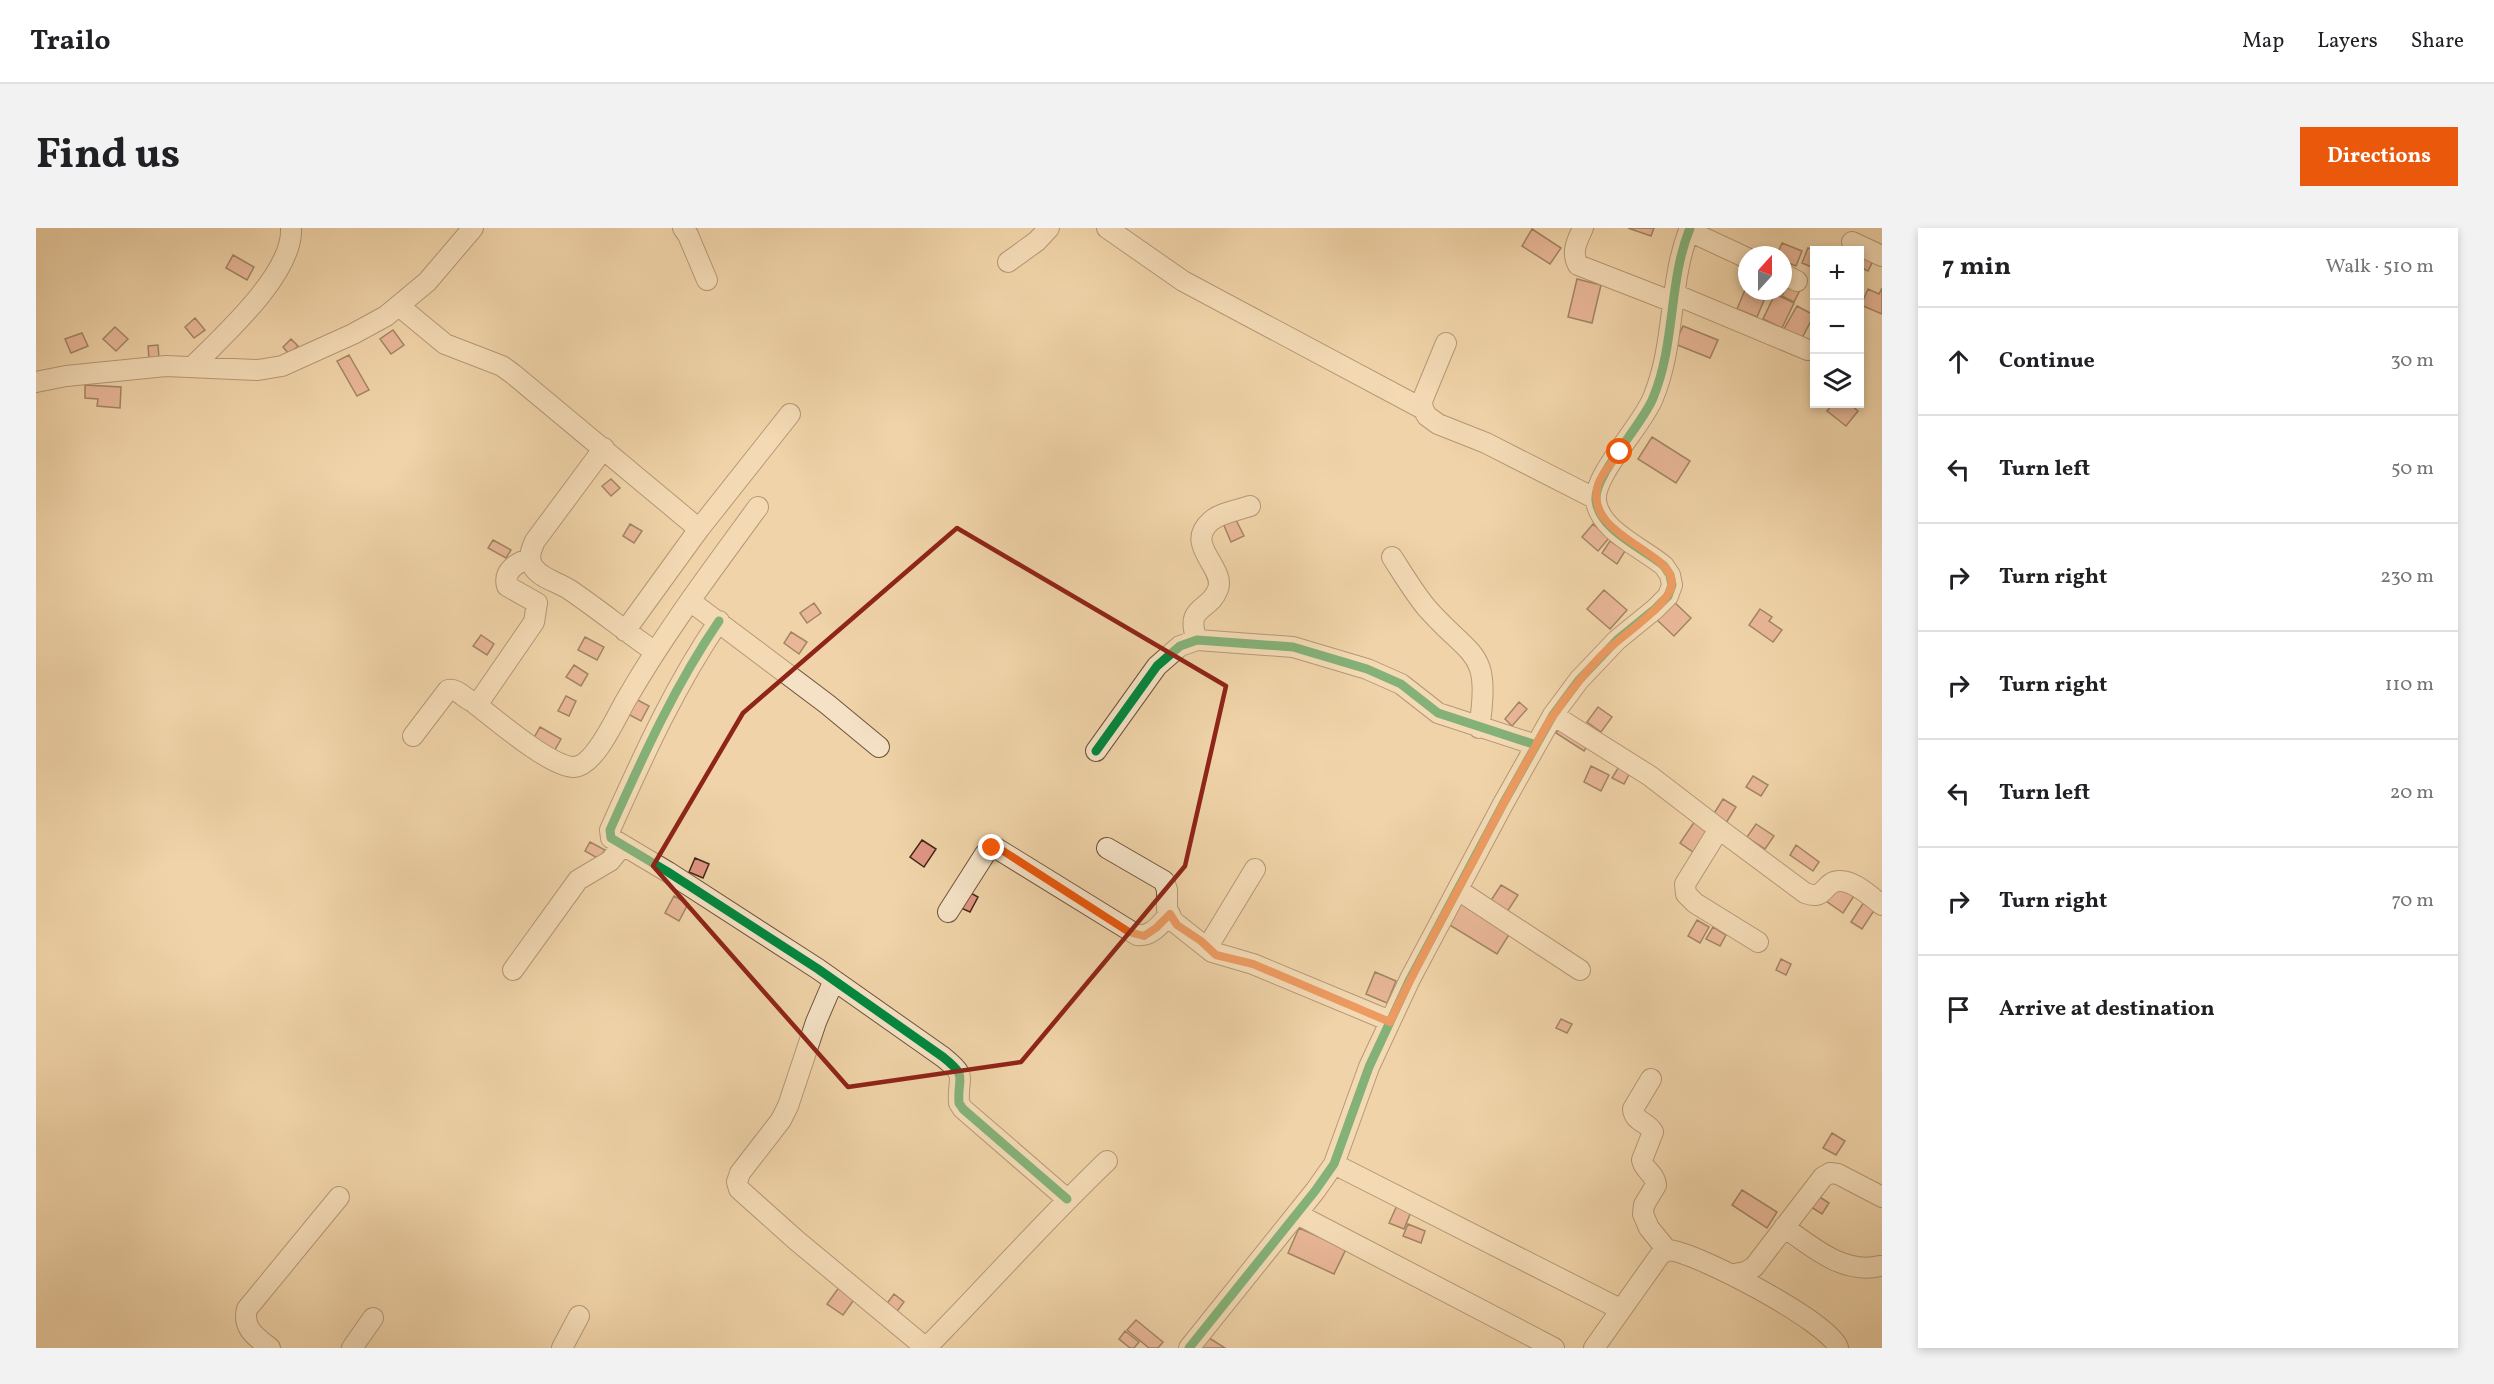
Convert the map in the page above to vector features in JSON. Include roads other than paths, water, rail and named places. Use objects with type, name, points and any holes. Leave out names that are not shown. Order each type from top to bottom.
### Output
[{"type":"street","points":[[192,367],[265,290],[286,252],[291,228]]},
{"type":"street","points":[[36,382],[66,376],[166,366],[258,370],[282,366],[353,334],[399,306],[427,282],[473,228]]},
{"type":"street","points":[[682,228],[688,235],[707,280]]},
{"type":"street","points":[[1008,262],[1037,241],[1049,228]]},
{"type":"street","points":[[1107,228],[1184,281],[1423,409]]},
{"type":"street","points":[[1582,228],[1575,247],[1574,257],[1578,265],[1674,298],[1809,350]]},
{"type":"street","points":[[1189,1348],[1297,1214],[1334,1164],[1368,1067],[1428,942],[1553,715],[1600,656],[1668,596],[1672,585],[1670,575],[1664,566],[1606,522],[1598,510],[1596,499],[1598,484],[1639,426],[1653,399],[1665,362],[1680,255],[1690,230],[1738,254]]},
{"type":"street","points":[[1852,240],[1882,256]]},
{"type":"street","points":[[399,306],[445,344],[502,366],[513,374],[699,529]]},
{"type":"street","points":[[1446,343],[1422,401],[1427,416],[1444,427],[1486,443],[1596,499]]},
{"type":"street","points":[[625,631],[699,529],[790,414]]},
{"type":"street","points":[[604,448],[535,541],[530,551],[530,559],[532,566],[540,574],[565,587],[654,651]]},
{"type":"street","points":[[1197,640],[1194,630],[1195,618],[1198,611],[1215,595],[1219,585],[1216,572],[1203,548],[1202,540],[1205,529],[1211,520],[1250,506]]},
{"type":"street","points":[[413,736],[448,690],[457,690],[534,748],[573,767],[585,763],[592,757],[654,651],[758,507]]},
{"type":"street","points":[[1392,557],[1427,608],[1475,655],[1482,672],[1484,685],[1479,728]]},
{"type":"street","points":[[474,703],[483,699],[534,622],[537,603],[507,586],[506,582],[508,573],[517,563],[530,559]]},
{"type":"street","points":[[690,601],[879,747]]},
{"type":"street","points":[[718,621],[691,662],[668,704],[614,821],[610,831],[611,838],[668,872],[834,980],[957,1068],[961,1076],[959,1103],[963,1108],[1067,1199]]},
{"type":"street","points":[[1096,751],[1157,666],[1180,646],[1197,640],[1293,646],[1341,659],[1401,684],[1438,712],[1536,746]]},
{"type":"street","points":[[1553,715],[1650,776],[1805,893],[1819,896],[1833,883],[1840,881],[1858,887],[1882,905]]},
{"type":"street","points":[[1719,829],[1685,885],[1686,894],[1695,903],[1758,942]]},
{"type":"street","points":[[513,970],[578,880],[610,861],[623,845]]},
{"type":"street","points":[[948,912],[985,854],[990,849],[996,848],[1137,935],[1144,936],[1151,932],[1170,914]]},
{"type":"street","points":[[1107,848],[1164,881],[1167,885],[1165,902],[1177,925],[1201,941],[1216,955],[1253,964],[1390,1022]]},
{"type":"street","points":[[1207,948],[1255,869]]},
{"type":"street","points":[[1458,890],[1580,970]]},
{"type":"street","points":[[834,980],[816,1022],[788,1106],[781,1120],[741,1173],[737,1182],[746,1198],[926,1348],[1067,1199],[1107,1161]]},
{"type":"street","points":[[1651,1079],[1633,1109],[1633,1113],[1653,1132],[1642,1160],[1646,1169],[1654,1175],[1656,1185],[1644,1205],[1643,1214],[1649,1228],[1667,1250]]},
{"type":"street","points":[[1334,1164],[1620,1309]]},
{"type":"street","points":[[1734,1274],[1745,1272],[1754,1266],[1823,1177],[1830,1173],[1847,1177],[1882,1197]]},
{"type":"street","points":[[270,1348],[248,1341],[245,1318],[247,1309],[339,1197]]},
{"type":"street","points":[[1297,1214],[1554,1348]]},
{"type":"street","points":[[1784,1227],[1812,1247],[1840,1262],[1860,1269],[1880,1266]]},
{"type":"street","points":[[1600,1346],[1620,1309],[1660,1255],[1667,1250],[1683,1252],[1734,1274],[1825,1331],[1833,1337],[1838,1348]]},
{"type":"street","points":[[562,1348],[579,1316]]},
{"type":"street","points":[[352,1348],[373,1318]]}]
